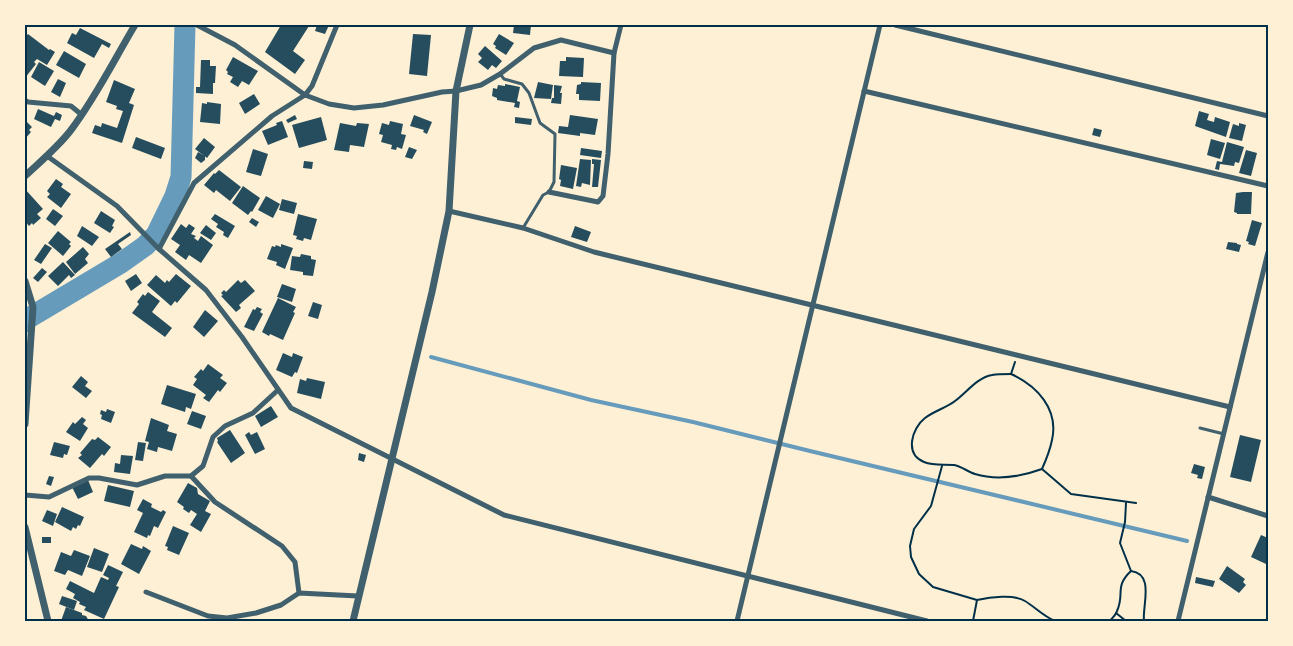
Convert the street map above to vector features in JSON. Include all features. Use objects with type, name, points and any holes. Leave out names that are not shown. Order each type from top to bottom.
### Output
[{"type":"street","points":[[25,176],[70,132],[135,25]]},
{"type":"street","points":[[197,25],[235,44],[305,95],[329,104],[354,108],[383,105],[442,92],[456,92],[481,85],[500,74],[534,48],[561,40],[614,53]]},
{"type":"street","points":[[159,248],[194,183],[272,116],[305,95],[312,86],[337,25]]},
{"type":"street","points":[[353,621],[432,292],[449,211],[456,92],[470,25]]},
{"type":"street","points":[[549,192],[598,202],[603,196],[608,154],[614,53],[622,25]]},
{"type":"street","points":[[737,621],[880,25]]},
{"type":"street","points":[[895,25],[1268,116]]},
{"type":"street","points":[[864,91],[1268,186]]},
{"type":"street","points":[[25,100],[28,102],[71,106],[82,115]]},
{"type":"street","points":[[47,156],[117,206],[159,248],[206,290],[242,337],[291,408],[504,515],[927,621]]},
{"type":"street","points":[[449,211],[523,228],[594,252],[1230,407]]},
{"type":"street","points":[[1178,621],[1268,252]]},
{"type":"street","points":[[25,281],[30,304],[25,424]]},
{"type":"street","points":[[25,495],[49,496],[88,478],[137,485],[165,476],[191,476],[203,466],[213,437],[225,426],[253,413],[278,390]]},
{"type":"street","points":[[191,476],[215,502],[282,546],[295,562],[300,593]]},
{"type":"street","points":[[1208,496],[1268,516]]},
{"type":"street","points":[[25,527],[48,621]]},
{"type":"street","points":[[146,592],[208,616],[228,618],[256,613],[281,605],[300,593],[358,596]]},
{"type":"lane","points":[[500,74],[504,79],[522,84],[529,93],[540,123],[554,134],[554,182],[549,192],[543,195],[523,228]]},
{"type":"lane","points":[[1200,428],[1224,434]]},
{"type":"path","points":[[1011,374],[1016,355]]},
{"type":"path","points":[[1011,374],[1034,387],[1051,410],[1053,423],[1052,439],[1042,470],[1025,475],[997,478],[969,472],[956,466],[942,466],[923,462],[915,456],[912,435],[925,418],[952,403],[981,380],[990,375],[1011,374]]},
{"type":"path","points":[[942,466],[931,506],[914,529],[910,546],[913,565],[919,574],[933,587],[978,600],[990,597],[1014,597],[1024,600],[1045,617],[1054,621]]},
{"type":"path","points":[[1042,470],[1071,494],[1136,503]]},
{"type":"path","points":[[1126,502],[1126,522],[1120,543],[1131,571]]},
{"type":"path","points":[[1110,621],[1116,613],[1121,596],[1121,581],[1131,571]]},
{"type":"path","points":[[1131,571],[1135,571],[1144,583],[1146,593],[1144,621]]},
{"type":"path","points":[[973,621],[978,600]]},
{"type":"path","points":[[1116,613],[1126,621]]},
{"type":"building","points":[[281,25],[309,26],[293,51],[305,60],[295,74],[265,52]]},
{"type":"building","points":[[317,25],[329,25],[325,34],[315,31]]},
{"type":"building","points":[[514,25],[531,25],[530,35],[513,33]]},
{"type":"building","points":[[80,28],[111,44],[109,48],[102,44],[94,58],[67,43],[72,33],[76,35]]},
{"type":"building","points":[[28,34],[49,50],[55,52],[47,65],[37,59],[34,62],[36,64],[25,78],[25,37]]},
{"type":"building","points":[[413,34],[431,35],[427,76],[409,74]]},
{"type":"building","points":[[499,34],[514,43],[506,55],[495,48],[496,46],[493,44]]},
{"type":"building","points":[[485,46],[502,61],[496,68],[492,65],[488,70],[478,62],[482,58],[478,54]]},
{"type":"building","points":[[64,51],[86,64],[79,78],[56,65]]},
{"type":"building","points":[[233,57],[258,71],[249,85],[242,81],[238,87],[230,82],[233,77],[227,74],[226,70]]},
{"type":"building","points":[[566,57],[584,58],[583,77],[559,76],[560,61],[566,61]]},
{"type":"building","points":[[201,60],[210,60],[210,66],[216,66],[213,94],[196,93],[196,87],[200,87]]},
{"type":"building","points":[[39,62],[54,71],[45,86],[31,77]]},
{"type":"building","points":[[58,79],[66,83],[60,97],[51,92]]},
{"type":"building","points":[[114,80],[135,89],[129,103],[134,105],[122,143],[92,133],[95,125],[101,127],[102,123],[117,128],[123,111],[116,109],[117,106],[106,102]]},
{"type":"building","points":[[538,82],[553,85],[551,99],[534,98]]},
{"type":"building","points":[[581,82],[601,83],[600,101],[579,100],[579,94],[576,94],[577,85],[581,84]]},
{"type":"building","points":[[505,84],[520,87],[517,101],[520,102],[519,108],[514,107],[515,103],[497,100],[497,98],[492,96],[493,88],[497,89],[498,85],[505,86]]},
{"type":"building","points":[[554,85],[562,86],[560,93],[562,93],[561,104],[551,103],[552,98],[554,98]]},
{"type":"building","points":[[254,94],[260,104],[245,114],[239,103]]},
{"type":"building","points":[[207,102],[221,104],[220,124],[200,122],[202,103],[207,104]]},
{"type":"building","points":[[38,109],[54,116],[56,112],[62,115],[60,121],[55,119],[51,127],[34,119]]},
{"type":"building","points":[[1199,111],[1209,114],[1207,120],[1214,122],[1215,117],[1230,122],[1226,137],[1195,126]]},
{"type":"building","points":[[295,115],[297,119],[288,123],[286,120]]},
{"type":"building","points":[[414,115],[432,122],[427,134],[423,132],[424,130],[410,126]]},
{"type":"building","points":[[570,115],[598,119],[595,135],[580,133],[580,136],[558,133],[559,126],[568,127]]},
{"type":"building","points":[[321,117],[327,140],[299,148],[292,125]]},
{"type":"building","points":[[515,117],[532,119],[531,125],[515,123]]},
{"type":"building","points":[[282,121],[288,137],[268,145],[262,131]]},
{"type":"building","points":[[390,121],[403,124],[401,134],[406,135],[402,149],[397,147],[396,150],[391,149],[392,145],[381,142],[383,135],[379,134],[382,123],[389,125]]},
{"type":"building","points":[[27,122],[32,127],[29,130],[31,132],[25,139],[25,124]]},
{"type":"building","points":[[340,123],[356,126],[357,123],[369,124],[364,147],[350,145],[349,152],[334,150]]},
{"type":"building","points":[[1239,123],[1246,125],[1242,141],[1229,138],[1233,124],[1239,126]]},
{"type":"building","points":[[1094,128],[1102,130],[1100,137],[1092,135]]},
{"type":"building","points":[[136,137],[165,148],[161,159],[132,148]]},
{"type":"building","points":[[204,138],[215,147],[207,158],[195,149]]},
{"type":"building","points":[[1211,139],[1225,143],[1220,159],[1207,155]]},
{"type":"building","points":[[1227,142],[1244,147],[1239,163],[1235,162],[1234,166],[1220,164],[1219,170],[1215,169],[1217,161],[1222,162]]},
{"type":"building","points":[[409,147],[417,150],[412,159],[405,157]]},
{"type":"building","points":[[581,148],[602,151],[601,158],[580,155]]},
{"type":"building","points":[[253,149],[268,154],[261,176],[246,172]]},
{"type":"building","points":[[1246,150],[1257,153],[1251,176],[1239,173]]},
{"type":"building","points":[[198,152],[205,156],[205,160],[201,163],[195,158]]},
{"type":"building","points":[[580,159],[591,160],[590,185],[582,183],[581,187],[576,186]]},
{"type":"building","points":[[592,159],[601,160],[598,187],[592,187],[594,164],[592,164]]},
{"type":"building","points":[[304,161],[313,162],[312,169],[303,168]]},
{"type":"building","points":[[561,165],[577,168],[573,189],[560,186]]},
{"type":"building","points":[[219,170],[241,187],[230,201],[216,190],[214,193],[204,185]]},
{"type":"building","points":[[56,179],[63,184],[61,187],[71,194],[61,208],[47,197],[50,194],[47,191]]},
{"type":"building","points":[[243,186],[260,198],[252,212],[248,215],[232,203]]},
{"type":"building","points":[[25,189],[43,209],[37,214],[41,218],[29,226],[25,221],[27,217],[25,215]]},
{"type":"building","points":[[1252,192],[1251,214],[1237,214],[1234,212],[1236,193]]},
{"type":"building","points":[[266,196],[280,204],[273,218],[258,210]]},
{"type":"building","points":[[282,199],[297,203],[294,214],[279,210]]},
{"type":"building","points":[[53,209],[63,216],[55,226],[46,219]]},
{"type":"building","points":[[101,211],[115,220],[112,226],[114,227],[110,233],[94,223]]},
{"type":"building","points":[[215,214],[235,226],[228,238],[223,235],[224,232],[216,227],[218,224],[211,219]]},
{"type":"building","points":[[298,214],[317,219],[311,240],[304,238],[303,241],[296,239],[297,236],[293,235]]},
{"type":"building","points":[[252,218],[259,222],[256,227],[249,222]]},
{"type":"building","points":[[1252,220],[1262,223],[1255,246],[1248,244],[1249,242],[1246,241]]},
{"type":"building","points":[[181,224],[186,228],[189,224],[195,228],[191,234],[196,236],[194,238],[198,241],[201,236],[213,245],[201,263],[189,255],[186,260],[175,252],[180,245],[171,239]]},
{"type":"building","points":[[206,225],[216,233],[211,240],[200,233]]},
{"type":"building","points":[[82,226],[99,237],[92,246],[77,236]]},
{"type":"building","points":[[575,226],[591,232],[587,242],[571,237]]},
{"type":"building","points":[[58,231],[71,242],[69,244],[71,246],[63,256],[48,243]]},
{"type":"building","points":[[130,232],[131,235],[118,244],[122,249],[111,257],[105,249]]},
{"type":"building","points":[[1228,242],[1241,245],[1239,252],[1226,249]]},
{"type":"building","points":[[45,244],[52,248],[41,264],[34,260]]},
{"type":"building","points":[[281,244],[293,248],[285,269],[276,265],[277,262],[267,259],[272,246],[281,247]]},
{"type":"building","points":[[83,247],[89,254],[85,259],[88,263],[75,274],[66,262]]},
{"type":"building","points":[[301,254],[311,256],[311,259],[316,260],[313,276],[303,275],[303,272],[290,270],[292,256],[300,257]]},
{"type":"building","points":[[63,262],[75,275],[71,278],[69,275],[58,286],[48,276]]},
{"type":"building","points":[[42,268],[47,272],[38,282],[33,278]]},
{"type":"building","points":[[136,274],[142,283],[131,291],[125,281]]},
{"type":"building","points":[[176,274],[191,286],[177,303],[175,301],[171,306],[147,285],[156,275],[165,283],[167,280],[169,282]]},
{"type":"building","points":[[238,280],[241,283],[245,280],[255,291],[239,305],[241,308],[236,312],[221,296],[223,295],[221,293],[224,290],[226,292]]},
{"type":"building","points":[[282,284],[296,289],[292,302],[277,297]]},
{"type":"building","points":[[148,292],[160,301],[152,312],[172,328],[165,337],[132,313],[139,304],[137,302],[143,294],[145,296]]},
{"type":"building","points":[[278,298],[296,307],[283,340],[262,332]]},
{"type":"building","points":[[313,302],[322,305],[318,319],[308,316]]},
{"type":"building","points":[[257,307],[262,309],[260,312],[263,314],[254,331],[244,327],[253,309],[255,310]]},
{"type":"building","points":[[205,310],[218,321],[204,337],[193,327]]},
{"type":"building","points":[[283,353],[292,357],[293,353],[303,357],[297,373],[295,372],[292,377],[276,370]]},
{"type":"building","points":[[208,364],[223,375],[220,378],[227,383],[220,392],[218,390],[209,402],[203,398],[206,395],[193,385],[197,379],[194,377],[201,369],[203,371]]},
{"type":"building","points":[[81,376],[88,382],[85,386],[92,391],[86,398],[72,387]]},
{"type":"building","points":[[307,378],[325,382],[321,399],[297,393],[300,379],[306,381]]},
{"type":"building","points":[[167,385],[196,394],[191,409],[186,407],[185,412],[161,404]]},
{"type":"building","points":[[271,406],[278,417],[261,427],[255,416]]},
{"type":"building","points":[[107,409],[115,412],[111,423],[101,419],[101,410],[106,412]]},
{"type":"building","points":[[192,411],[206,416],[201,429],[187,424]]},
{"type":"building","points":[[82,417],[86,420],[83,424],[88,428],[80,441],[66,432],[73,422],[75,424]]},
{"type":"building","points":[[151,418],[169,425],[167,431],[177,434],[172,451],[158,447],[157,452],[147,449],[149,442],[145,441]]},
{"type":"building","points":[[230,430],[245,453],[231,463],[217,442],[217,438]]},
{"type":"building","points":[[249,432],[251,435],[257,432],[265,449],[255,454],[245,435]]},
{"type":"building","points":[[1240,435],[1261,440],[1251,482],[1230,477]]},
{"type":"building","points":[[98,437],[111,447],[90,468],[78,458],[92,439],[95,440]]},
{"type":"building","points":[[54,442],[70,446],[67,455],[64,454],[63,458],[50,455]]},
{"type":"building","points":[[138,442],[146,443],[143,461],[135,460]]},
{"type":"building","points":[[359,453],[366,455],[364,462],[358,460]]},
{"type":"building","points":[[121,455],[133,456],[130,474],[114,472],[115,463],[120,464]]},
{"type":"building","points":[[1194,464],[1205,467],[1202,479],[1197,478],[1198,475],[1191,473]]},
{"type":"building","points":[[49,476],[54,477],[51,486],[46,484]]},
{"type":"building","points":[[88,480],[93,492],[78,499],[72,487]]},
{"type":"building","points":[[188,483],[197,488],[198,494],[210,501],[205,511],[211,514],[201,532],[190,525],[197,514],[191,510],[189,513],[177,502]]},
{"type":"building","points":[[108,485],[134,491],[130,507],[104,501]]},
{"type":"building","points":[[143,499],[152,504],[151,507],[161,512],[163,510],[166,512],[158,528],[154,526],[150,536],[148,535],[147,538],[134,532],[143,513],[137,510]]},
{"type":"building","points":[[62,507],[84,517],[80,526],[78,525],[76,529],[73,527],[71,531],[55,522]]},
{"type":"building","points":[[47,510],[57,514],[53,526],[42,521]]},
{"type":"building","points":[[173,526],[189,533],[179,555],[167,550],[168,547],[165,546]]},
{"type":"building","points":[[1261,535],[1268,538],[1268,559],[1266,564],[1251,557]]},
{"type":"building","points":[[42,537],[51,537],[51,543],[42,543]]},
{"type":"building","points":[[131,544],[142,549],[143,546],[151,551],[139,574],[121,564]]},
{"type":"building","points":[[94,548],[109,554],[102,572],[87,567]]},
{"type":"building","points":[[74,550],[90,556],[82,576],[68,570],[65,575],[54,571],[61,552],[71,556]]},
{"type":"building","points":[[108,565],[123,572],[116,586],[119,587],[104,619],[84,610],[86,607],[79,604],[80,602],[73,598],[75,594],[66,589],[70,581],[94,593],[101,577],[108,580],[109,578],[103,575]]},
{"type":"building","points":[[1227,566],[1245,579],[1243,582],[1246,585],[1239,593],[1219,579]]},
{"type":"building","points":[[1196,577],[1215,581],[1213,587],[1195,583]]},
{"type":"building","points":[[62,596],[77,601],[74,610],[59,604]]},
{"type":"building","points":[[66,607],[82,613],[89,621],[61,621]]},
{"type":"waterway","points":[[25,322],[27,319],[121,263],[145,246],[156,235],[175,196],[181,177],[185,25]]},
{"type":"waterway","points":[[431,357],[591,400],[693,422],[1187,541]]}]
